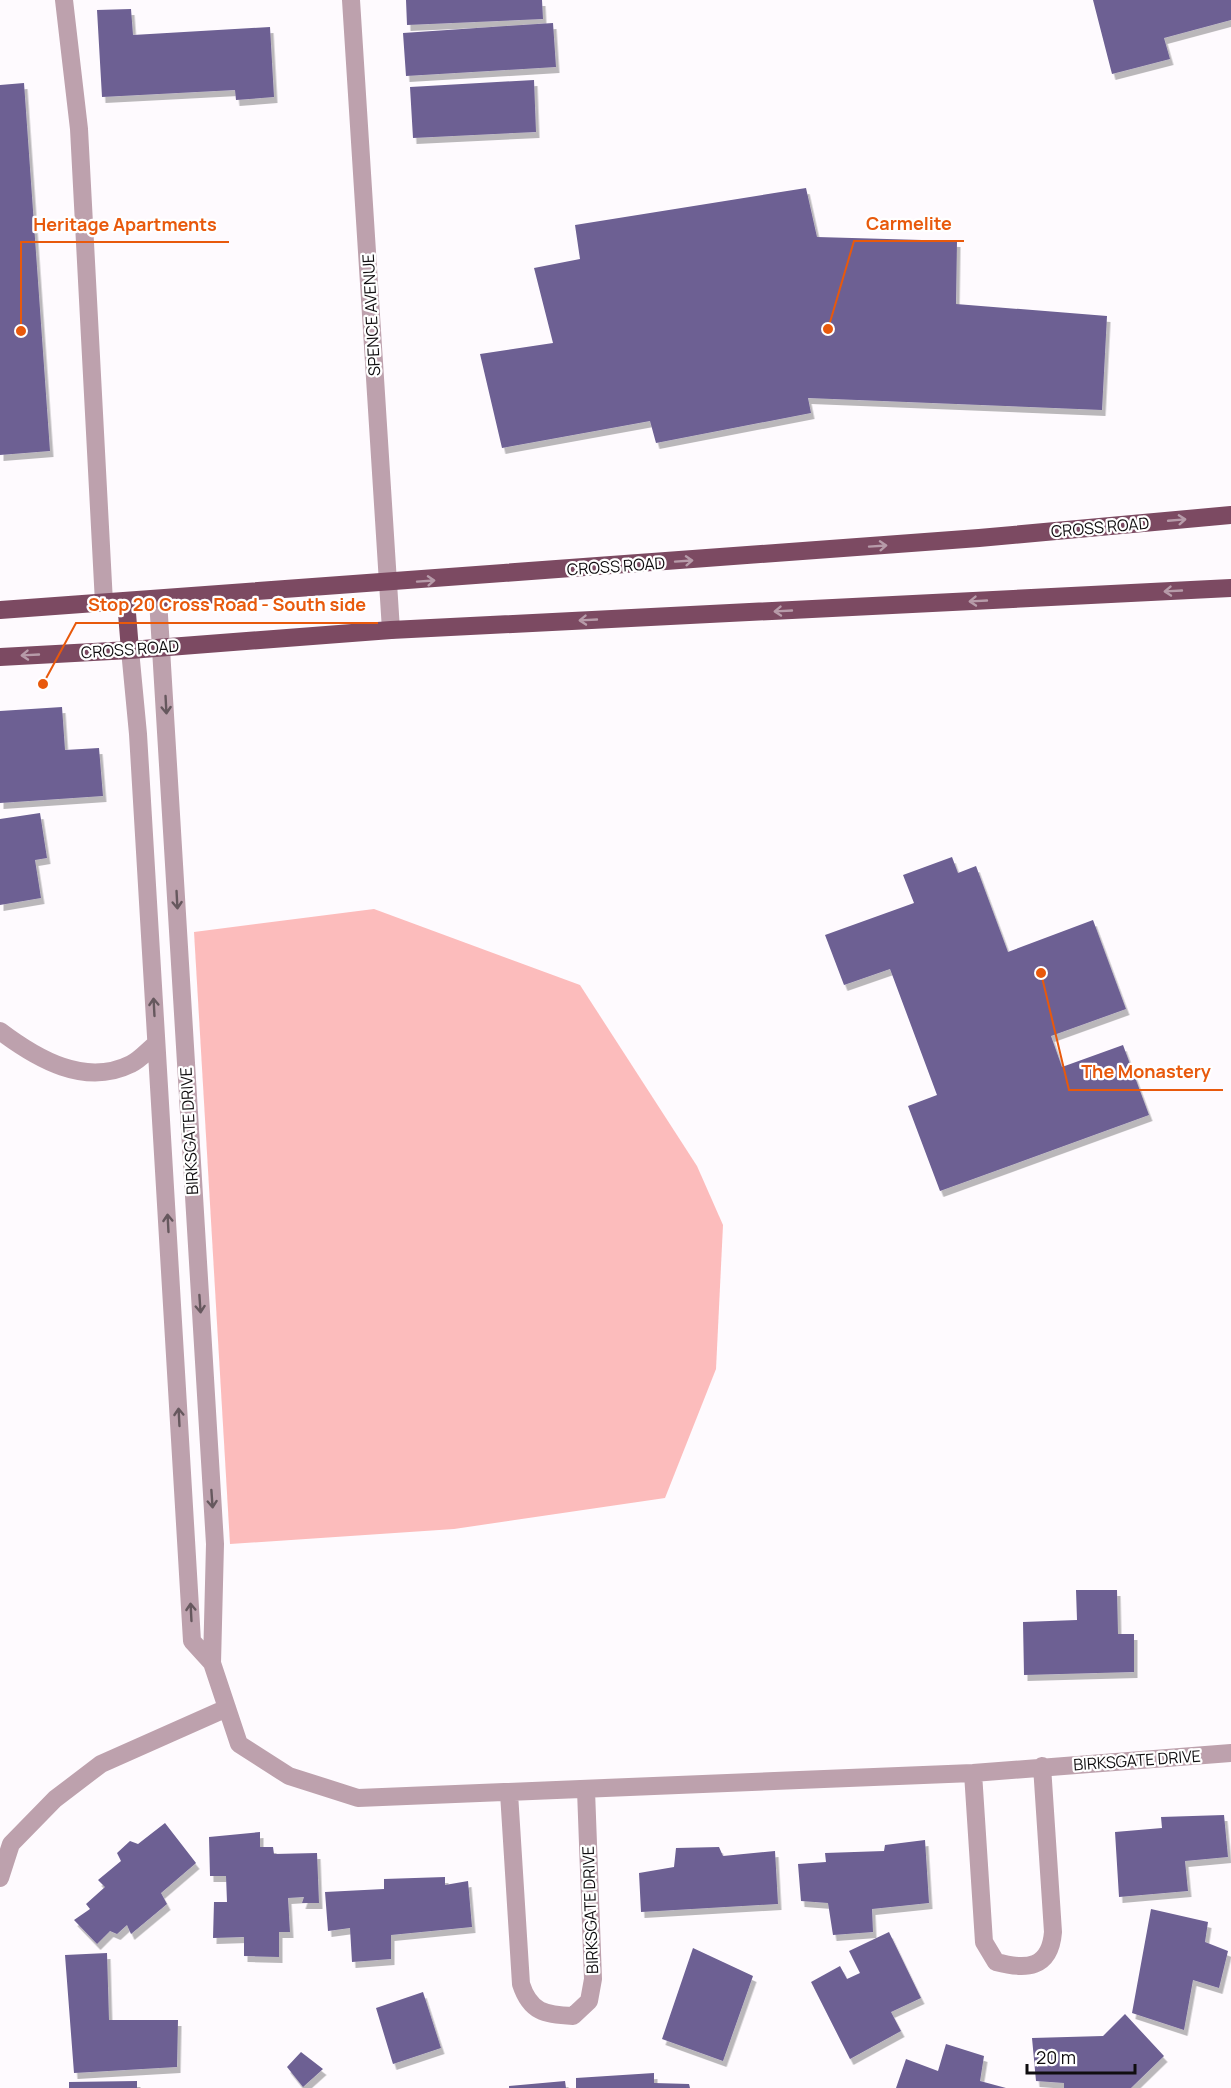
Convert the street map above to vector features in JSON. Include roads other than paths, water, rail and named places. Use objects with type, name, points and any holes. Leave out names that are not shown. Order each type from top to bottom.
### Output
[{"type":"highway","name":"CROSS ROAD","points":[[0,610],[388,584],[979,538],[1231,515]]},
{"type":"highway","name":"CROSS ROAD","points":[[0,657],[130,650],[391,630],[1231,588]]},
{"type":"highway","points":[[126,602],[130,650]]},
{"type":"street","points":[[64,0],[79,129],[104,603]]},
{"type":"street","name":"SPENCE AVENUE","points":[[351,0],[391,630]]},
{"type":"street","name":"BIRKSGATE DRIVE","points":[[158,599],[163,647],[215,1544],[212,1663],[239,1744],[289,1776],[358,1798],[973,1773],[1231,1753]]},
{"type":"street","name":"BIRKSGATE DRIVE","points":[[130,650],[138,734],[192,1641],[212,1663]]},
{"type":"street","points":[[0,1031],[51,1062],[81,1073],[114,1071],[133,1063],[156,1044]]},
{"type":"street","points":[[0,1878],[11,1844],[54,1799],[92,1771],[132,1750],[227,1708]]},
{"type":"street","points":[[973,1773],[984,1942],[996,1962],[1016,1968],[1037,1964],[1052,1949],[1053,1932],[1042,1766]]},
{"type":"street","name":"BIRKSGATE DRIVE","points":[[509,1793],[522,1984],[527,2001],[548,2015],[573,2016],[589,2001],[593,1979],[586,1790]]},
{"type":"place","name":"Carmelite","points":[[828,329]]},
{"type":"place","name":"Heritage Apartments","points":[[21,331]]},
{"type":"place","name":"Stop 20 Cross Road - South side","points":[[43,684]]},
{"type":"place","name":"The Monastery","points":[[1041,973]]}]
